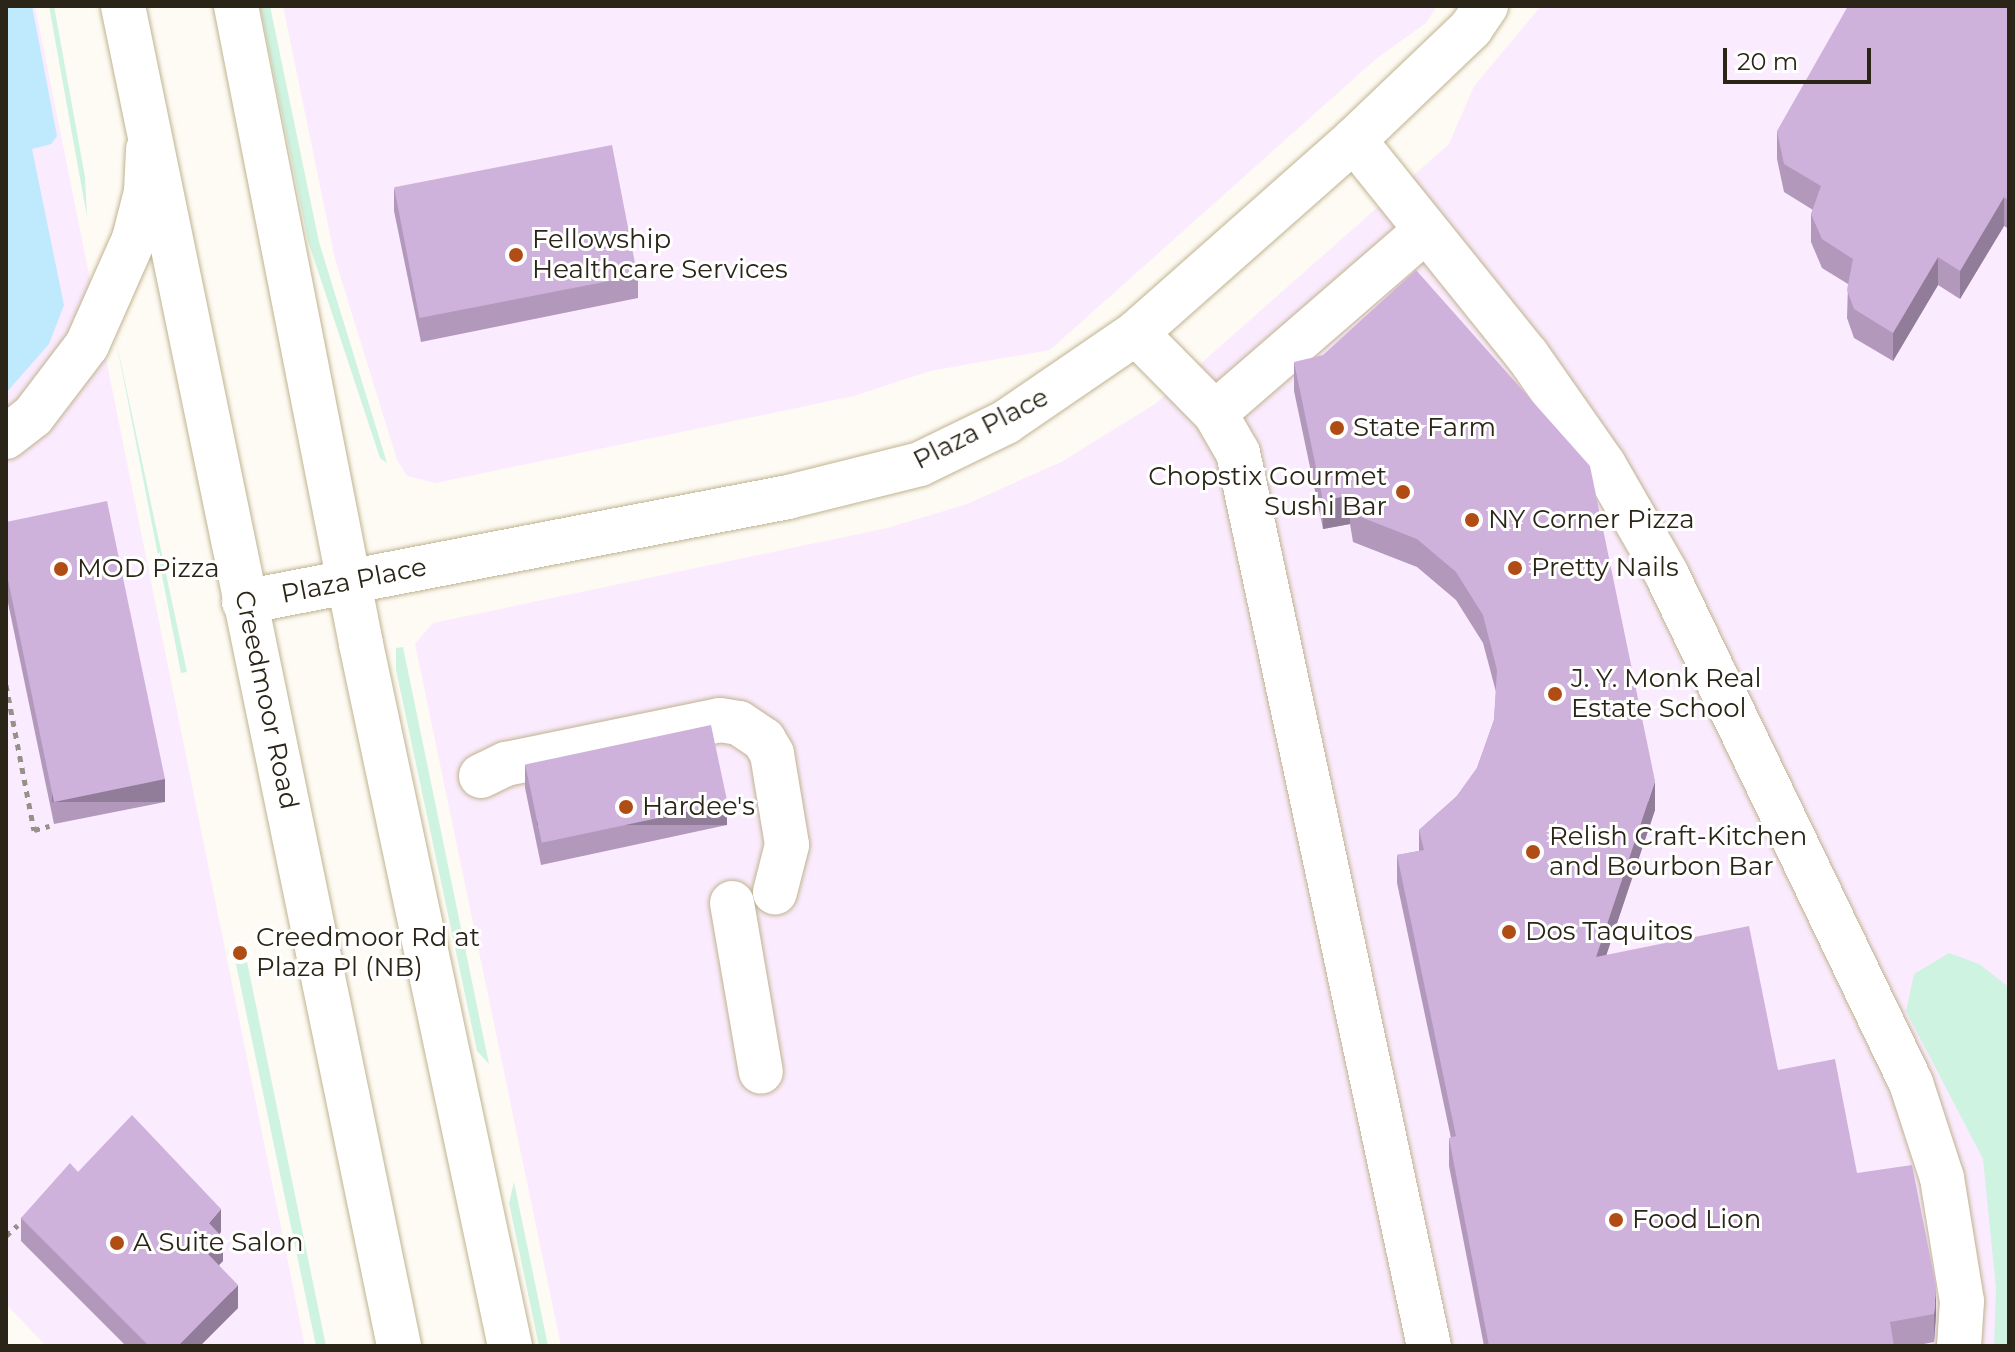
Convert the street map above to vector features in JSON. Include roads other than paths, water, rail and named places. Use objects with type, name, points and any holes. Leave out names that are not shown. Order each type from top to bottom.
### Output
[{"type":"main road","name":"Creedmoor Road","points":[[123,6],[244,602],[316,926],[399,1346]]},
{"type":"main road","points":[[236,6],[349,583],[510,1346]]},
{"type":"main road","name":"Plaza Place","points":[[244,602],[788,497],[920,464],[1006,422],[1136,333],[1354,140],[1471,28],[1486,6]]},
{"type":"main road","points":[[6,437],[33,416],[87,345],[134,239],[146,192],[148,135]]},
{"type":"main road","points":[[1354,140],[1527,355],[1604,465],[1666,573],[1911,1083],[1942,1178],[1962,1301],[1959,1346]]},
{"type":"main road","points":[[1215,413],[1426,230]]},
{"type":"main road","points":[[1136,333],[1215,413],[1238,453],[1429,1346]]},
{"type":"main road","points":[[481,776],[521,761],[720,720],[739,723],[764,740],[772,754],[787,845],[786,868],[775,892]]},
{"type":"main road","points":[[732,903],[761,1072]]},
{"type":"water","points":[[6,6],[32,6],[57,136],[51,144],[32,149],[64,305],[49,344],[6,393]]},
{"type":"place","name":"Fellowship Healthcare Services","points":[[516,255]]},
{"type":"place","name":"State Farm","points":[[1337,428]]},
{"type":"place","name":"Chopstix Gourmet Sushi Bar","points":[[1403,492]]},
{"type":"place","name":"NY Corner Pizza","points":[[1472,520]]},
{"type":"place","name":"Pretty Nails","points":[[1515,568]]},
{"type":"place","name":"MOD Pizza","points":[[61,569]]},
{"type":"place","name":"J. Y. Monk Real Estate School","points":[[1555,694]]},
{"type":"place","name":"Hardee's","points":[[626,807]]},
{"type":"place","name":"Relish Craft-Kitchen and Bourbon Bar","points":[[1533,852]]},
{"type":"place","name":"Dos Taquitos","points":[[1509,932]]},
{"type":"place","name":"Creedmoor Rd at Plaza Pl (NB)","points":[[240,953]]},
{"type":"place","name":"Food Lion","points":[[1616,1220]]},
{"type":"place","name":"A Suite Salon","points":[[117,1243]]}]
